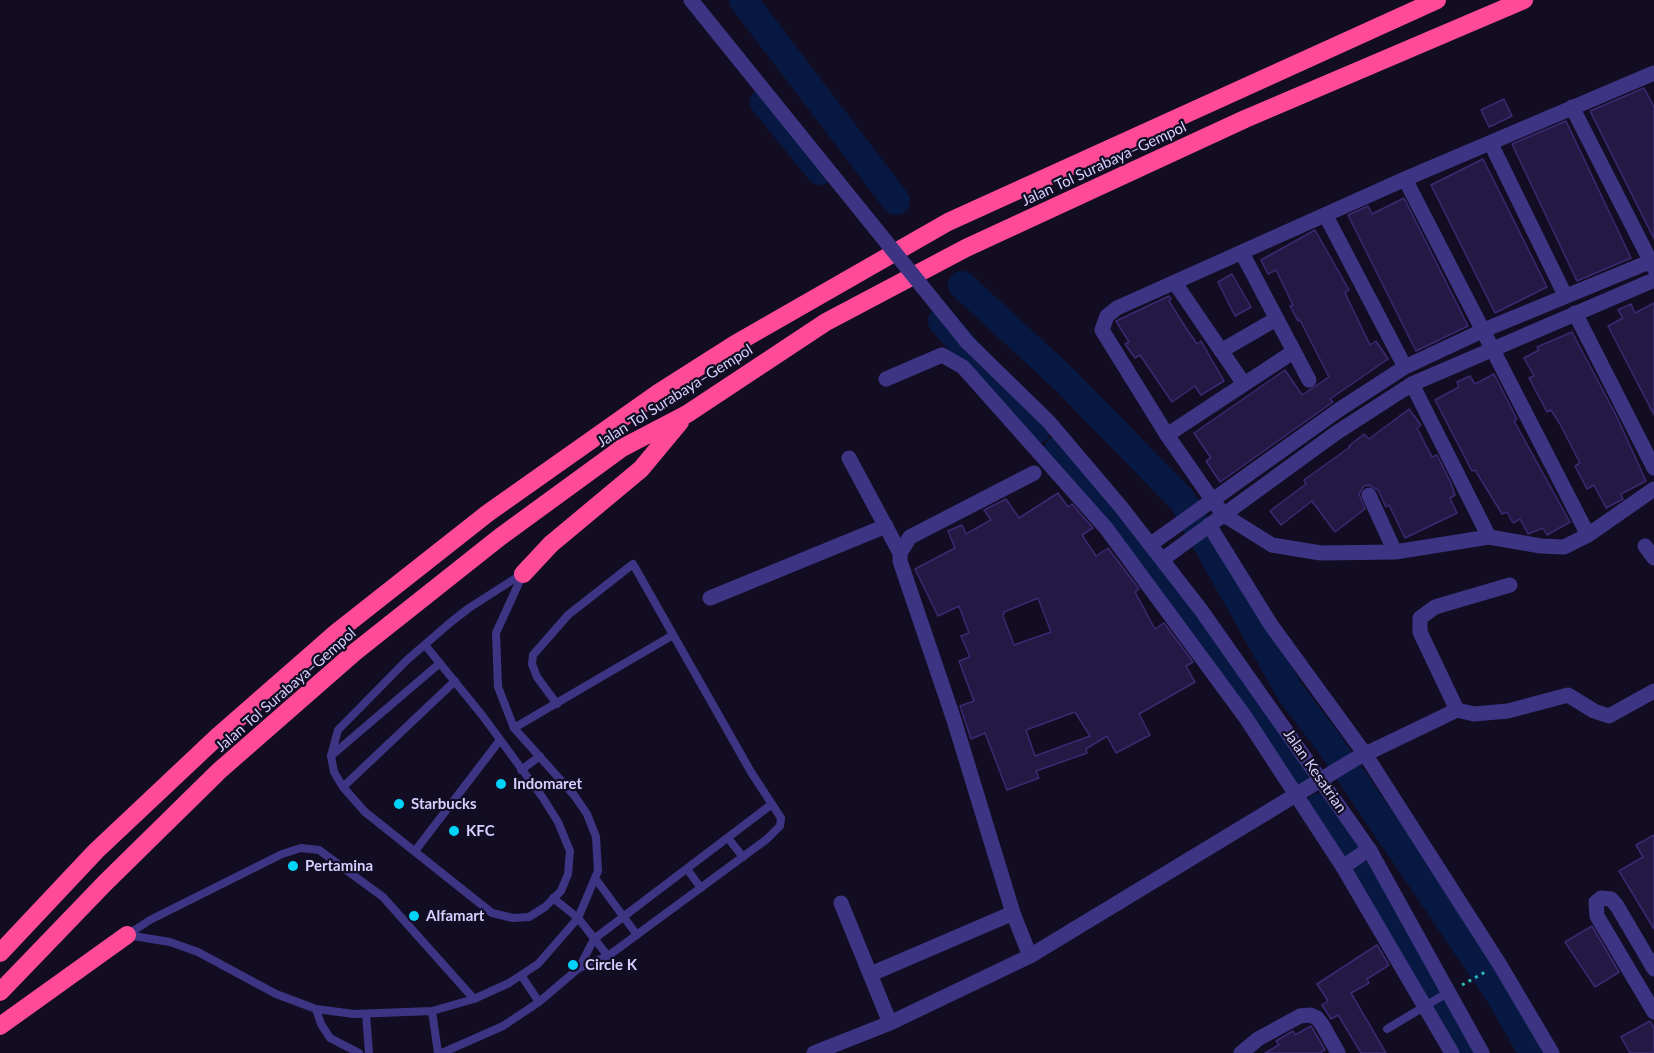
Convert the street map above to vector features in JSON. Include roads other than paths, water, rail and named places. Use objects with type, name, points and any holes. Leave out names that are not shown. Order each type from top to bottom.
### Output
[{"type":"highway","name":"Jalan Tol Surabaya–Gempol","points":[[0,953],[96,851],[217,737],[338,632],[488,513],[667,387],[735,344],[948,222],[1437,0]]},
{"type":"highway","name":"Jalan Tol Surabaya–Gempol","points":[[0,992],[105,883],[219,771],[356,652],[500,537],[613,455],[687,414],[826,322],[921,270],[1245,119],[1524,0]]},
{"type":"highway","points":[[523,574],[551,544],[641,469],[687,414]]},
{"type":"highway","points":[[0,1026],[127,934]]},
{"type":"street","name":"Jalan Kesatrian","points":[[691,0],[967,342],[1049,422],[1123,511],[1141,544],[1164,557],[1256,711],[1313,785],[1354,859],[1438,999],[1482,1053]]},
{"type":"street","points":[[1654,73],[1405,179],[1117,308],[1107,316],[1102,330],[1167,435],[1224,515],[1272,545],[1321,553],[1395,552],[1489,537],[1541,546],[1564,547],[1588,535],[1654,489]]},
{"type":"street","points":[[1141,544],[1213,501],[1324,420],[1404,368],[1548,302],[1653,263],[1572,107]]},
{"type":"street","points":[[1491,144],[1566,295]]},
{"type":"street","points":[[1405,179],[1588,535]]},
{"type":"street","points":[[1326,216],[1489,537]]},
{"type":"street","points":[[1242,253],[1309,380]]},
{"type":"street","points":[[1164,557],[1336,433],[1412,384],[1654,280]]},
{"type":"street","points":[[1175,283],[1244,384]]},
{"type":"street","points":[[1584,288],[1593,305]]},
{"type":"street","points":[[1548,302],[1556,321]]},
{"type":"street","points":[[1575,313],[1654,468]]},
{"type":"street","points":[[1221,351],[1275,319]]},
{"type":"street","points":[[1167,435],[1293,352]]},
{"type":"street","points":[[886,379],[933,357],[942,355],[950,358],[979,382],[1058,474],[1108,526],[1141,544],[1256,711],[1313,785],[1354,859],[1438,999],[1452,1053]]},
{"type":"street","points":[[1404,368],[1412,384]]},
{"type":"street","points":[[1034,472],[1042,453]]},
{"type":"street","points":[[849,458],[900,553],[900,561],[1013,913],[1030,956]]},
{"type":"street","points":[[900,553],[910,537],[1034,472],[1058,474]]},
{"type":"street","points":[[1370,495],[1395,552]]},
{"type":"street","points":[[1108,526],[1123,511]]},
{"type":"street","points":[[710,598],[886,526]]},
{"type":"street","points":[[1207,527],[1500,964],[1552,1053]]},
{"type":"street","points":[[1457,710],[1420,632],[1420,618],[1435,607],[1510,585]]},
{"type":"street","points":[[814,1053],[890,1023],[1030,956],[1360,757],[1457,710],[1474,714],[1508,711],[1568,694],[1594,711],[1609,716],[1654,691]]},
{"type":"street","points":[[1654,969],[1611,899],[1601,898],[1596,902],[1597,916],[1654,1012]]},
{"type":"street","points":[[840,903],[890,1023]]},
{"type":"street","points":[[871,974],[1013,913]]},
{"type":"street","points":[[1241,1053],[1293,1020],[1310,1015],[1317,1018],[1323,1026],[1338,1053]]},
{"type":"lane","points":[[432,1011],[440,1053],[503,1026],[539,1002],[579,968],[608,956],[743,857],[780,826],[781,818],[633,564],[568,615],[533,655],[532,664],[537,677],[557,704]]},
{"type":"lane","points":[[425,645],[501,740],[558,822],[570,851],[568,874],[561,891],[529,917],[513,918],[492,913],[365,812],[343,787],[334,772],[331,756],[333,740],[343,724],[425,645],[469,608],[523,574]]},
{"type":"lane","points":[[127,934],[170,942],[198,952],[276,994],[316,1009],[366,1014],[432,1011],[474,999],[538,964],[578,918],[598,871],[596,837],[587,814],[514,728],[498,687],[496,633],[523,574]]},
{"type":"lane","points":[[514,728],[673,636]]},
{"type":"lane","points":[[331,756],[440,663]]},
{"type":"lane","points":[[343,787],[454,681]]},
{"type":"lane","points":[[415,851],[501,740]]},
{"type":"lane","points":[[521,770],[540,756]]},
{"type":"lane","points":[[579,968],[594,939],[772,804]]},
{"type":"lane","points":[[728,838],[743,857]]},
{"type":"lane","points":[[127,934],[150,920],[282,854],[301,848],[319,850],[383,897],[474,999]]},
{"type":"lane","points":[[687,869],[701,888]]},
{"type":"lane","points":[[595,878],[636,935]]},
{"type":"lane","points":[[553,898],[578,918],[608,956]]},
{"type":"lane","points":[[521,975],[539,1002]]},
{"type":"lane","points":[[1387,1029],[1438,999]]},
{"type":"lane","points":[[316,1009],[321,1024],[330,1038],[358,1053]]},
{"type":"lane","points":[[366,1014],[369,1053]]},
{"type":"waterway","points":[[743,0],[896,201]]},
{"type":"waterway","points":[[764,102],[820,171]]},
{"type":"waterway","points":[[962,285],[1063,378],[1183,501],[1290,692],[1329,743],[1499,994],[1533,1053]]},
{"type":"waterway","points":[[942,321],[1036,430]]},
{"type":"waterway","points":[[1058,450],[1146,560],[1296,774]]},
{"type":"waterway","points":[[1319,807],[1463,1053]]},
{"type":"place","name":"Indomaret","points":[[501,784]]},
{"type":"place","name":"Starbucks","points":[[399,804]]},
{"type":"place","name":"KFC","points":[[454,831]]},
{"type":"place","name":"Pertamina","points":[[293,866]]},
{"type":"place","name":"Alfamart","points":[[414,916]]},
{"type":"place","name":"Circle K","points":[[573,965]]}]
